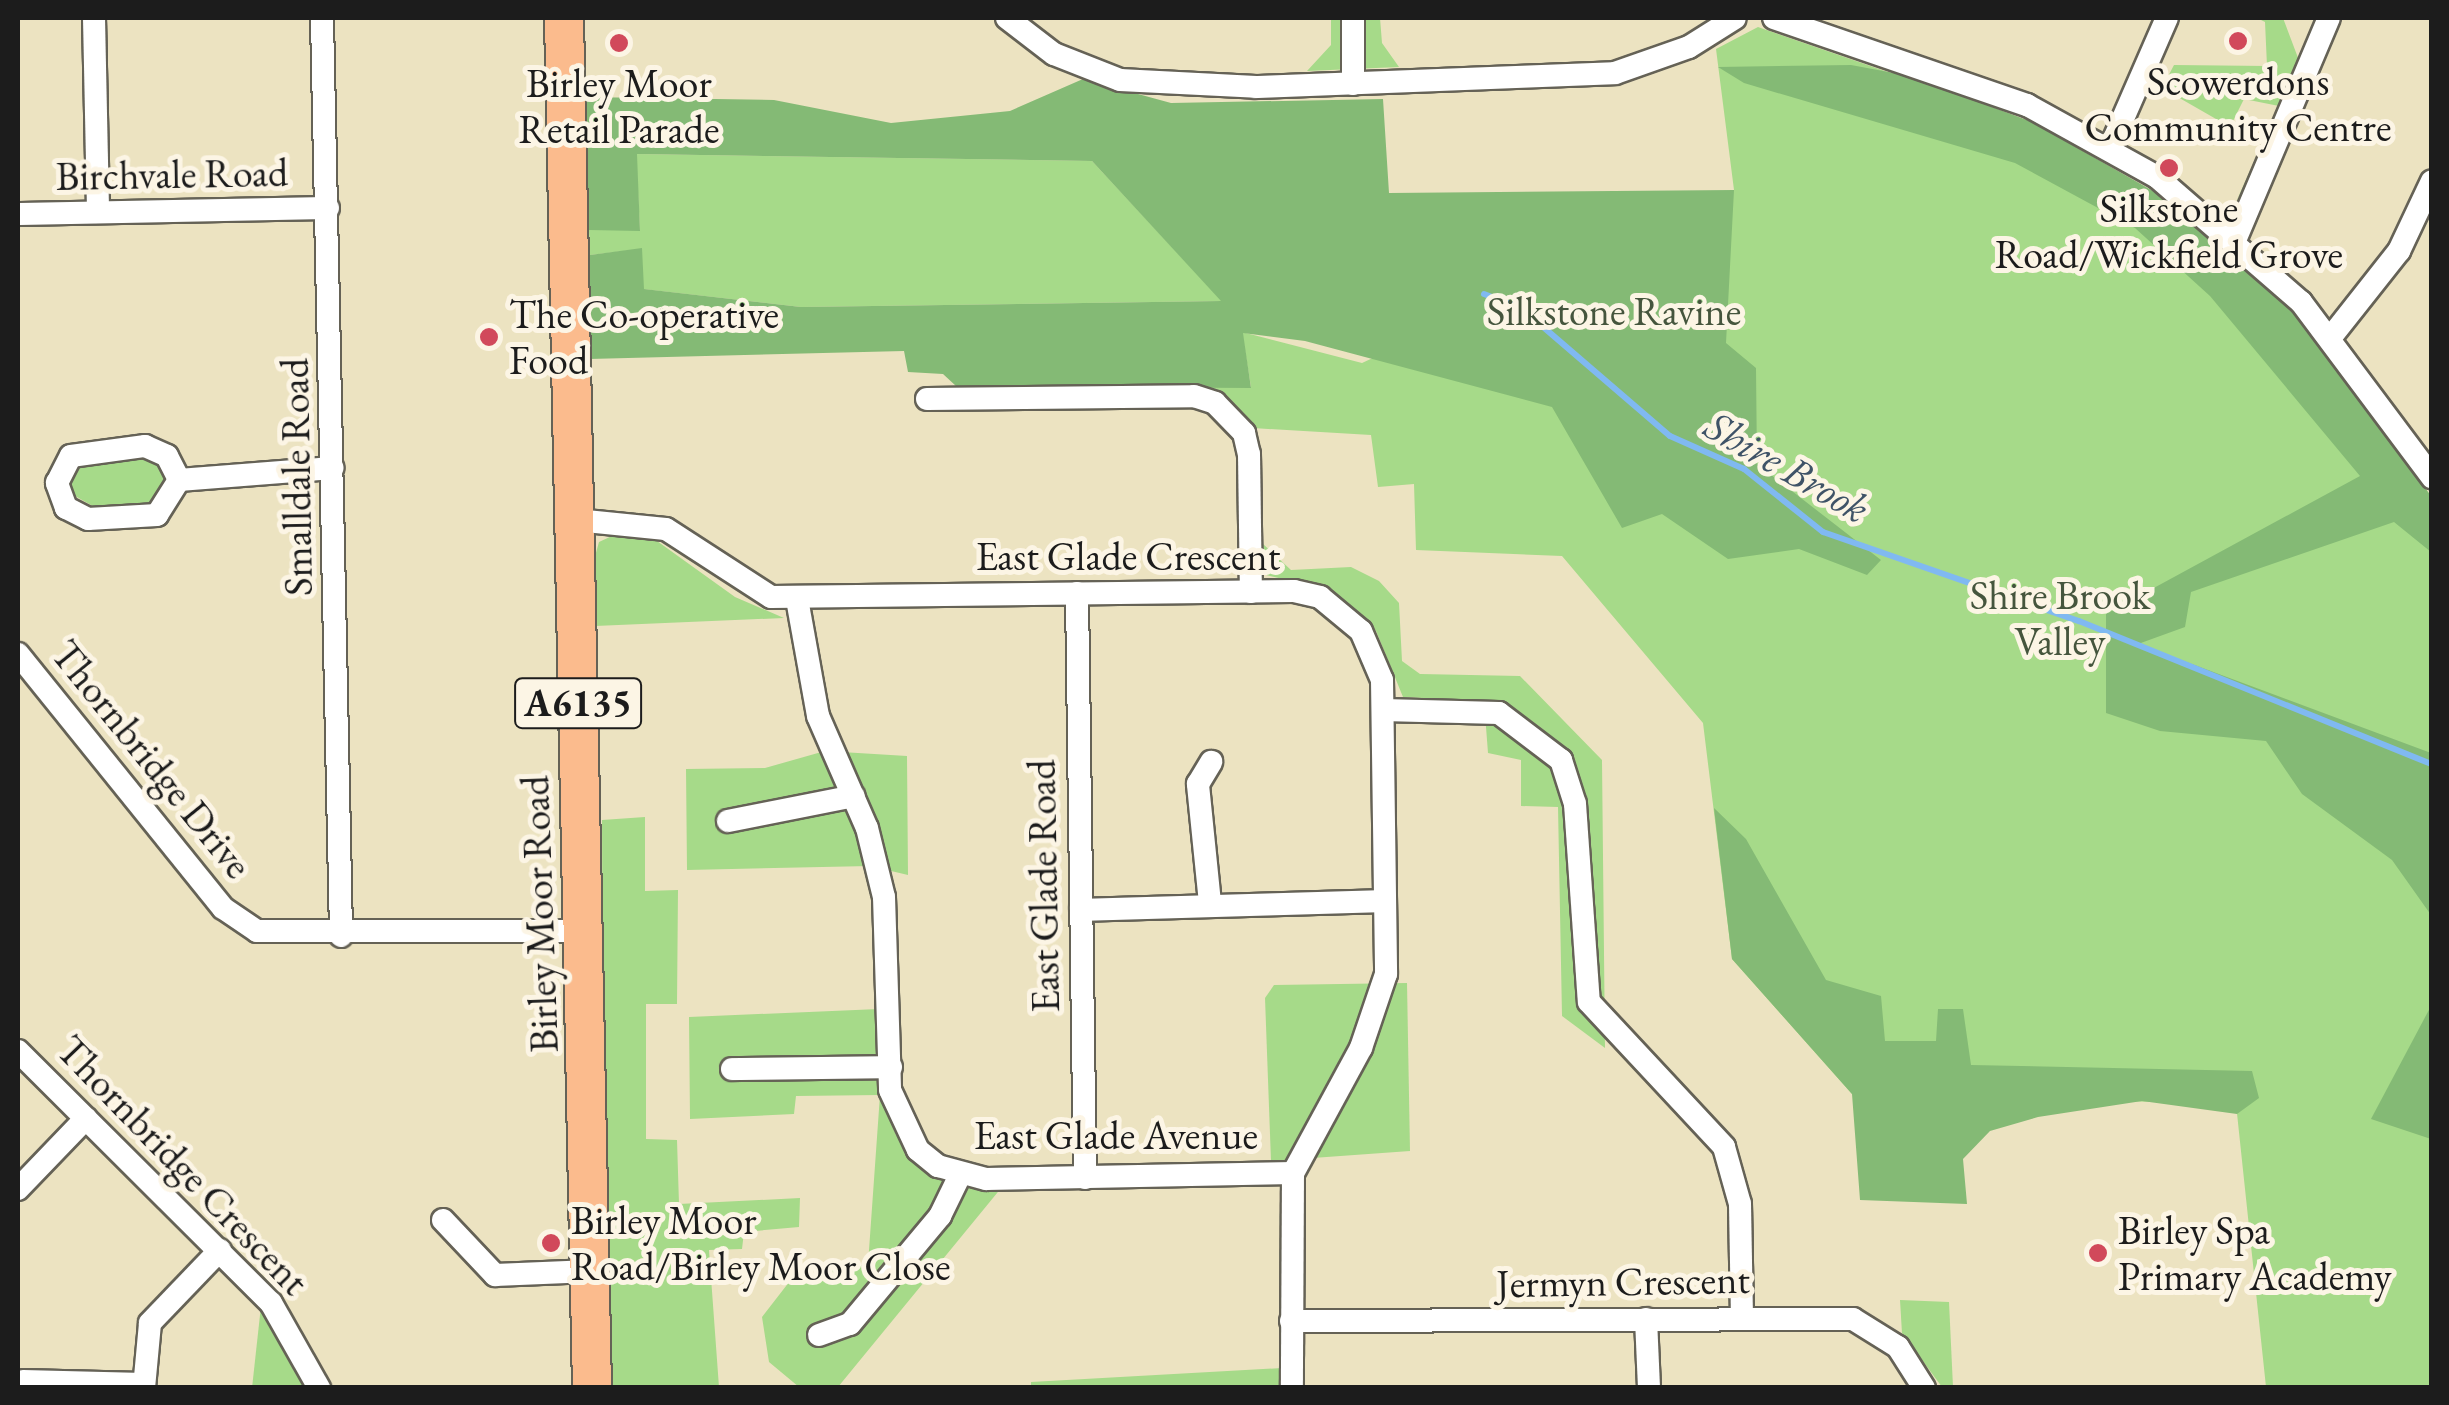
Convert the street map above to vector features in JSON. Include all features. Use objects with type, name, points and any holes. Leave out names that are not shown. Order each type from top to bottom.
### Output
[{"type":"main road","name":"Birley Moor Road","points":[[564,18],[592,1388]]},
{"type":"street","points":[[94,18],[98,212]]},
{"type":"street","name":"Smalldale Road","points":[[322,18],[341,936]]},
{"type":"street","points":[[1007,18],[1054,54],[1120,80],[1352,84],[1615,74],[1690,47],[1735,18]]},
{"type":"street","points":[[1352,84],[1353,18]]},
{"type":"street","points":[[1774,18],[1987,88],[2111,146],[2236,238],[2330,337],[2431,476]]},
{"type":"street","points":[[2111,146],[2167,18]]},
{"type":"street","points":[[2236,238],[2329,18]]},
{"type":"street","points":[[2330,337],[2399,251],[2432,181]]},
{"type":"street","name":"Birchvale Road","points":[[18,214],[328,208]]},
{"type":"street","points":[[926,399],[1194,396],[1215,403],[1244,433],[1249,454],[1251,592]]},
{"type":"street","points":[[145,446],[167,456],[179,480],[157,514],[88,519],[66,508],[58,483],[71,456],[145,446]]},
{"type":"street","points":[[179,480],[333,468]]},
{"type":"street","name":"East Glade Crescent","points":[[576,520],[666,529],[751,590],[797,600],[1251,592],[1307,594],[1344,612],[1375,654],[1383,710],[1384,900],[1376,1012],[1293,1173]]},
{"type":"street","name":"East Glade Road","points":[[1077,593],[1085,1178]]},
{"type":"street","name":"East Glade Avenue","points":[[797,600],[818,716],[854,796],[884,896],[891,1067],[903,1129],[938,1166],[960,1175],[1085,1178],[1293,1173]]},
{"type":"street","name":"Thornbridge Drive","points":[[18,654],[223,908],[257,930],[341,936],[582,931]]},
{"type":"street","points":[[1383,710],[1499,714],[1547,740],[1562,760],[1575,804],[1590,1002],[1724,1147],[1740,1204],[1742,1318]]},
{"type":"street","points":[[1210,904],[1198,784],[1211,762]]},
{"type":"street","points":[[728,821],[854,796]]},
{"type":"street","points":[[1081,910],[1384,900]]},
{"type":"street","name":"Thornbridge Crescent","points":[[18,1051],[220,1250],[292,1330],[319,1388]]},
{"type":"street","points":[[732,1069],[891,1067]]},
{"type":"street","points":[[18,1189],[86,1118]]},
{"type":"street","points":[[1292,1388],[1293,1173]]},
{"type":"street","points":[[819,1335],[850,1324],[940,1216],[960,1175]]},
{"type":"street","points":[[443,1220],[495,1275],[591,1271]]},
{"type":"street","points":[[24,1381],[144,1386],[150,1323],[220,1250]]},
{"type":"street","points":[[1646,1319],[1649,1388]]},
{"type":"street","name":"Jermyn Crescent","points":[[1291,1321],[1853,1319],[1898,1346],[1924,1388]]},
{"type":"green space","points":[[1331,18],[1380,18],[1382,43],[1399,67],[1307,71],[1331,45]]},
{"type":"green space","points":[[2257,18],[2283,18],[2303,71],[2236,202],[2279,106],[2244,99],[2230,127],[2162,88],[2174,65],[2267,66],[2265,22]]},
{"type":"green space","name":"Shire Brook Valley","points":[[1758,27],[2032,122],[2291,310],[2431,496],[2431,1387],[2266,1387],[2236,1104],[1852,1094],[1732,959],[1703,723],[1562,556],[1416,550],[1414,484],[1378,487],[1371,435],[1253,428],[1206,386],[1251,387],[1242,332],[1362,363],[1734,190],[1716,49]]},
{"type":"green space","points":[[1851,65],[1910,76],[2032,122],[2174,203],[2291,310],[2431,496],[2431,552],[2394,522],[2191,592],[2185,627],[2138,644],[2431,753],[2431,915],[2392,860],[2302,794],[2266,741],[2160,731],[2106,713],[2106,614],[2360,476],[2210,296],[2135,228],[2015,163],[1744,83],[1718,67]]},
{"type":"green space","name":"Silkstone Ravine","points":[[1083,79],[1171,103],[1383,99],[1389,193],[1734,190],[1726,343],[1756,368],[1757,464],[1881,560],[1867,575],[1799,549],[1728,559],[1662,514],[1622,528],[1552,407],[1305,341],[1243,333],[1251,388],[956,386],[943,374],[908,372],[904,351],[589,359],[590,255],[642,248],[644,289],[801,307],[1221,301],[1092,161],[637,154],[640,231],[589,230],[584,97],[774,100],[891,123],[1010,111]]},
{"type":"green space","points":[[636,154],[1092,161],[1222,301],[801,307],[643,289],[641,249],[590,255],[589,230],[640,230]]},
{"type":"green space","points":[[149,455],[170,476],[155,504],[98,509],[68,492],[68,469],[80,460]]},
{"type":"green space","points":[[614,535],[657,541],[735,597],[784,618],[595,626],[590,574],[599,542]]},
{"type":"green space","points":[[1263,544],[1291,570],[1351,567],[1379,581],[1399,603],[1402,661],[1420,674],[1520,676],[1602,760],[1605,1048],[1562,1016],[1558,807],[1521,806],[1521,760],[1488,753],[1484,701],[1403,697],[1376,631],[1330,590],[1266,575]]},
{"type":"green space","points":[[825,751],[907,756],[908,875],[870,866],[687,870],[686,769],[765,768]]},
{"type":"green space","points":[[1714,808],[1746,839],[1826,980],[1881,996],[1885,1041],[1936,1041],[1938,1009],[1963,1009],[1971,1065],[2252,1071],[2259,1098],[2237,1114],[2142,1101],[2038,1117],[1990,1131],[1963,1159],[1967,1204],[1860,1200],[1852,1094],[1732,959]]},
{"type":"green space","points":[[645,817],[645,891],[678,890],[677,1004],[646,1004],[646,1139],[677,1140],[679,1204],[800,1198],[799,1227],[744,1232],[742,1249],[709,1250],[719,1387],[613,1387],[604,1372],[602,820]]},
{"type":"green space","points":[[1407,983],[1410,1151],[1271,1161],[1265,998],[1274,985]]},
{"type":"green space","points":[[2431,1006],[2431,1139],[2371,1119]]},
{"type":"green space","points":[[879,1009],[880,1095],[796,1096],[794,1114],[690,1119],[689,1017]]},
{"type":"green space","points":[[880,1095],[896,1135],[919,1163],[967,1187],[1002,1187],[838,1387],[799,1387],[769,1362],[762,1317],[793,1277],[868,1264]]},
{"type":"green space","points":[[1900,1300],[1949,1302],[1953,1387],[1942,1387],[1902,1333]]},
{"type":"green space","points":[[261,1306],[308,1387],[252,1388]]},
{"type":"green space","points":[[1282,1368],[1282,1387],[1031,1388],[1031,1382]]},
{"type":"waterway","name":"Shire Brook","points":[[1484,294],[1521,308],[1670,436],[1744,469],[1823,532],[2079,621],[2432,764]]},
{"type":"place","name":"Scowerdons Community Centre","points":[[2238,41]]},
{"type":"place","name":"Birley Moor Retail Parade","points":[[619,43]]},
{"type":"place","name":"Silkstone Road/Wickfield Grove","points":[[2169,168]]},
{"type":"place","name":"The Co-operative Food","points":[[489,337]]},
{"type":"place","name":"Birley Moor Road/Birley Moor Close","points":[[551,1243]]},
{"type":"place","name":"Birley Spa Primary Academy","points":[[2098,1253]]}]
